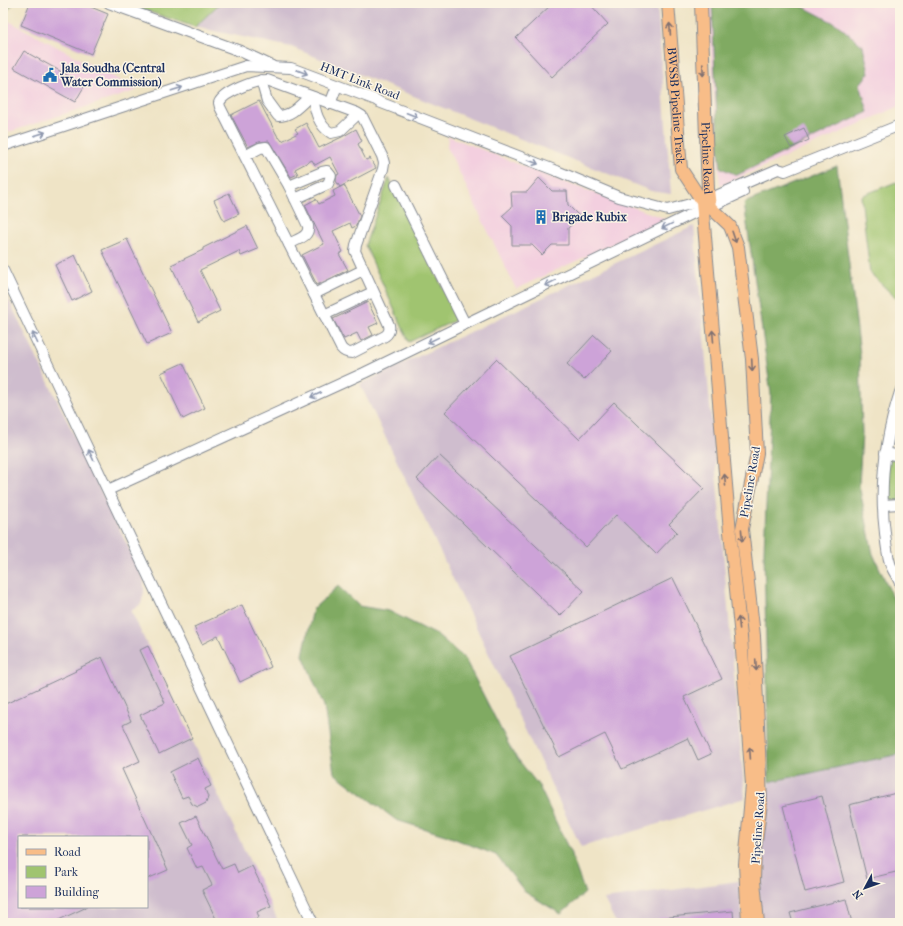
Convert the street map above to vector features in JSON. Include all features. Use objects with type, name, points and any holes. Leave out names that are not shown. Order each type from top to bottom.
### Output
[{"type":"main road","name":"BWSSB Pipeline Track","points":[[668,3],[681,169],[706,204]]},
{"type":"main road","name":"Pipeline Road","points":[[701,3],[706,204],[730,532],[749,735],[752,785],[751,850]]},
{"type":"main road","name":"Pipeline Road","points":[[706,204],[730,226],[738,247],[752,359],[758,452],[742,529],[754,636],[761,803],[751,850],[745,864],[752,903],[758,923]]},
{"type":"main road","name":"Pipeline Road","points":[[748,923],[752,903]]},
{"type":"street","points":[[109,3],[240,51],[276,67]]},
{"type":"street","name":"HMT Link Road","points":[[3,146],[246,66],[291,68],[557,171],[619,197],[668,210],[706,204],[781,175],[786,171],[900,125]]},
{"type":"street","points":[[261,80],[267,101],[278,116],[284,116],[294,111],[311,96]]},
{"type":"street","points":[[261,80],[271,81],[311,96],[358,114],[365,120],[384,163],[355,251],[389,325],[389,329],[388,334],[385,336],[348,353],[344,352],[324,315],[219,103],[223,97],[261,80]]},
{"type":"street","points":[[330,104],[337,86]]},
{"type":"street","points":[[346,109],[352,91]]},
{"type":"street","points":[[311,96],[316,115],[325,129],[331,133],[340,131],[358,114]]},
{"type":"street","points":[[245,156],[260,148],[266,147],[289,186],[309,230],[305,235],[289,244]]},
{"type":"street","points":[[289,186],[322,172],[327,171],[332,176],[328,184],[295,199]]},
{"type":"street","points":[[396,185],[465,324]]},
{"type":"street","points":[[108,490],[364,373],[706,204]]},
{"type":"street","points":[[3,270],[313,923]]},
{"type":"street","points":[[314,294],[363,270]]},
{"type":"street","points":[[324,315],[373,292]]},
{"type":"street","points":[[900,392],[897,411],[885,453],[883,504],[884,524],[890,564],[900,582]]},
{"type":"street","points":[[885,453],[900,456]]},
{"type":"street","points":[[883,504],[900,504]]},
{"type":"street","points":[[889,557],[900,556]]},
{"type":"shaded area","points":[[220,3],[657,3],[671,194],[651,191],[291,47],[195,27]]},
{"type":"shaded area","points":[[708,3],[900,3],[900,106],[720,186]]},
{"type":"shaded area","points":[[3,18],[138,90],[3,134]]},
{"type":"shaded area","points":[[448,136],[550,177],[666,219],[516,289],[447,147]]},
{"type":"shaded area","points":[[694,226],[745,798],[581,847],[360,384]]},
{"type":"shaded area","points":[[3,288],[144,580],[144,592],[141,604],[131,611],[279,923],[3,923]]},
{"type":"shaded area","points":[[900,754],[900,923],[755,923],[769,782]]},
{"type":"shaded area","points":[[739,881],[743,923],[616,923],[604,899]]},
{"type":"green space","points":[[3,3],[14,3],[3,15]]},
{"type":"green space","points":[[123,3],[220,3],[195,27]]},
{"type":"green space","points":[[712,3],[796,3],[838,25],[863,46],[869,73],[860,84],[868,112],[737,175],[721,168],[718,144]]},
{"type":"green space","points":[[837,166],[860,354],[862,434],[859,485],[873,554],[900,613],[900,754],[769,782],[764,551],[771,394],[744,203]]},
{"type":"green space","points":[[389,178],[458,319],[409,342],[365,245]]},
{"type":"green space","points":[[896,182],[900,187],[900,302],[870,273],[861,196]]},
{"type":"green space","points":[[887,458],[900,461],[900,501],[885,501]]},
{"type":"green space","points":[[338,586],[359,606],[389,611],[439,636],[465,659],[513,753],[539,786],[571,854],[585,893],[561,914],[525,892],[496,855],[445,835],[396,820],[334,773],[324,706],[303,655],[313,609]]},
{"type":"building","points":[[30,3],[81,3],[108,14],[91,54],[21,25]]},
{"type":"building","points":[[553,3],[589,3],[608,24],[552,77],[516,38]]},
{"type":"building","points":[[24,51],[85,85],[75,102],[14,68]]},
{"type":"building","points":[[259,101],[278,137],[282,141],[298,133],[295,129],[306,123],[319,148],[356,129],[362,141],[358,144],[366,160],[370,158],[376,168],[340,187],[336,181],[337,175],[339,174],[330,157],[315,165],[312,160],[295,169],[298,174],[291,177],[269,141],[259,142],[248,147],[231,115]]},
{"type":"building","points":[[804,128],[809,140],[791,148],[785,137]]},
{"type":"building","name":"Brigade Rubix","points":[[539,178],[552,191],[567,191],[568,205],[580,217],[568,228],[568,245],[552,245],[542,255],[532,245],[512,245],[512,226],[502,216],[512,207],[511,192],[527,192]]},
{"type":"building","points":[[344,185],[360,216],[356,226],[352,228],[350,223],[333,231],[343,252],[339,254],[348,270],[317,285],[302,255],[324,244],[305,205],[316,199],[319,204],[335,196],[333,191]]},
{"type":"building","points":[[229,193],[239,214],[224,221],[214,200]]},
{"type":"building","points":[[247,226],[258,249],[241,256],[239,251],[200,270],[220,311],[198,322],[171,265],[203,250],[203,248]]},
{"type":"building","points":[[127,239],[172,333],[147,344],[102,250]]},
{"type":"building","points":[[75,255],[92,291],[72,301],[55,265]]},
{"type":"building","points":[[368,302],[378,323],[369,327],[373,335],[361,341],[357,333],[344,339],[333,319]]},
{"type":"building","points":[[594,335],[612,351],[584,380],[567,364]]},
{"type":"building","points":[[496,359],[579,439],[614,402],[704,488],[669,524],[677,532],[656,554],[616,515],[586,547],[445,412]]},
{"type":"building","points":[[183,363],[205,408],[183,419],[161,373]]},
{"type":"building","points":[[439,455],[584,591],[560,616],[417,479]]},
{"type":"building","points":[[673,578],[722,679],[684,697],[711,754],[698,760],[688,738],[622,769],[605,734],[559,757],[510,656]]},
{"type":"building","points":[[242,605],[271,667],[240,682],[218,636],[202,644],[194,627]]},
{"type":"building","points":[[148,646],[192,738],[159,754],[140,715],[165,703],[140,650]]},
{"type":"building","points":[[102,657],[131,721],[123,725],[140,761],[122,769],[168,870],[148,879],[148,836],[18,836],[18,908],[85,908],[52,923],[3,923],[3,705],[76,671],[75,670]]},
{"type":"building","points":[[198,758],[211,786],[205,789],[208,797],[206,803],[198,807],[192,804],[188,796],[182,798],[170,772]]},
{"type":"building","points":[[900,792],[900,871],[867,879],[849,805]]},
{"type":"building","points":[[822,796],[844,882],[805,892],[783,806]]},
{"type":"building","points":[[196,816],[222,869],[234,864],[238,873],[252,866],[271,906],[257,912],[259,917],[246,923],[218,923],[202,890],[212,885],[203,867],[197,869],[187,848],[192,845],[181,823]]},
{"type":"building","points":[[846,899],[852,923],[793,923],[790,913]]},
{"type":"building","points":[[733,911],[734,923],[659,923],[659,918]]},
{"type":"place","name":"Jala Soudha (Central Water Commission)","points":[[50,75]]},
{"type":"place","name":"Brigade Rubix","points":[[541,217]]}]
